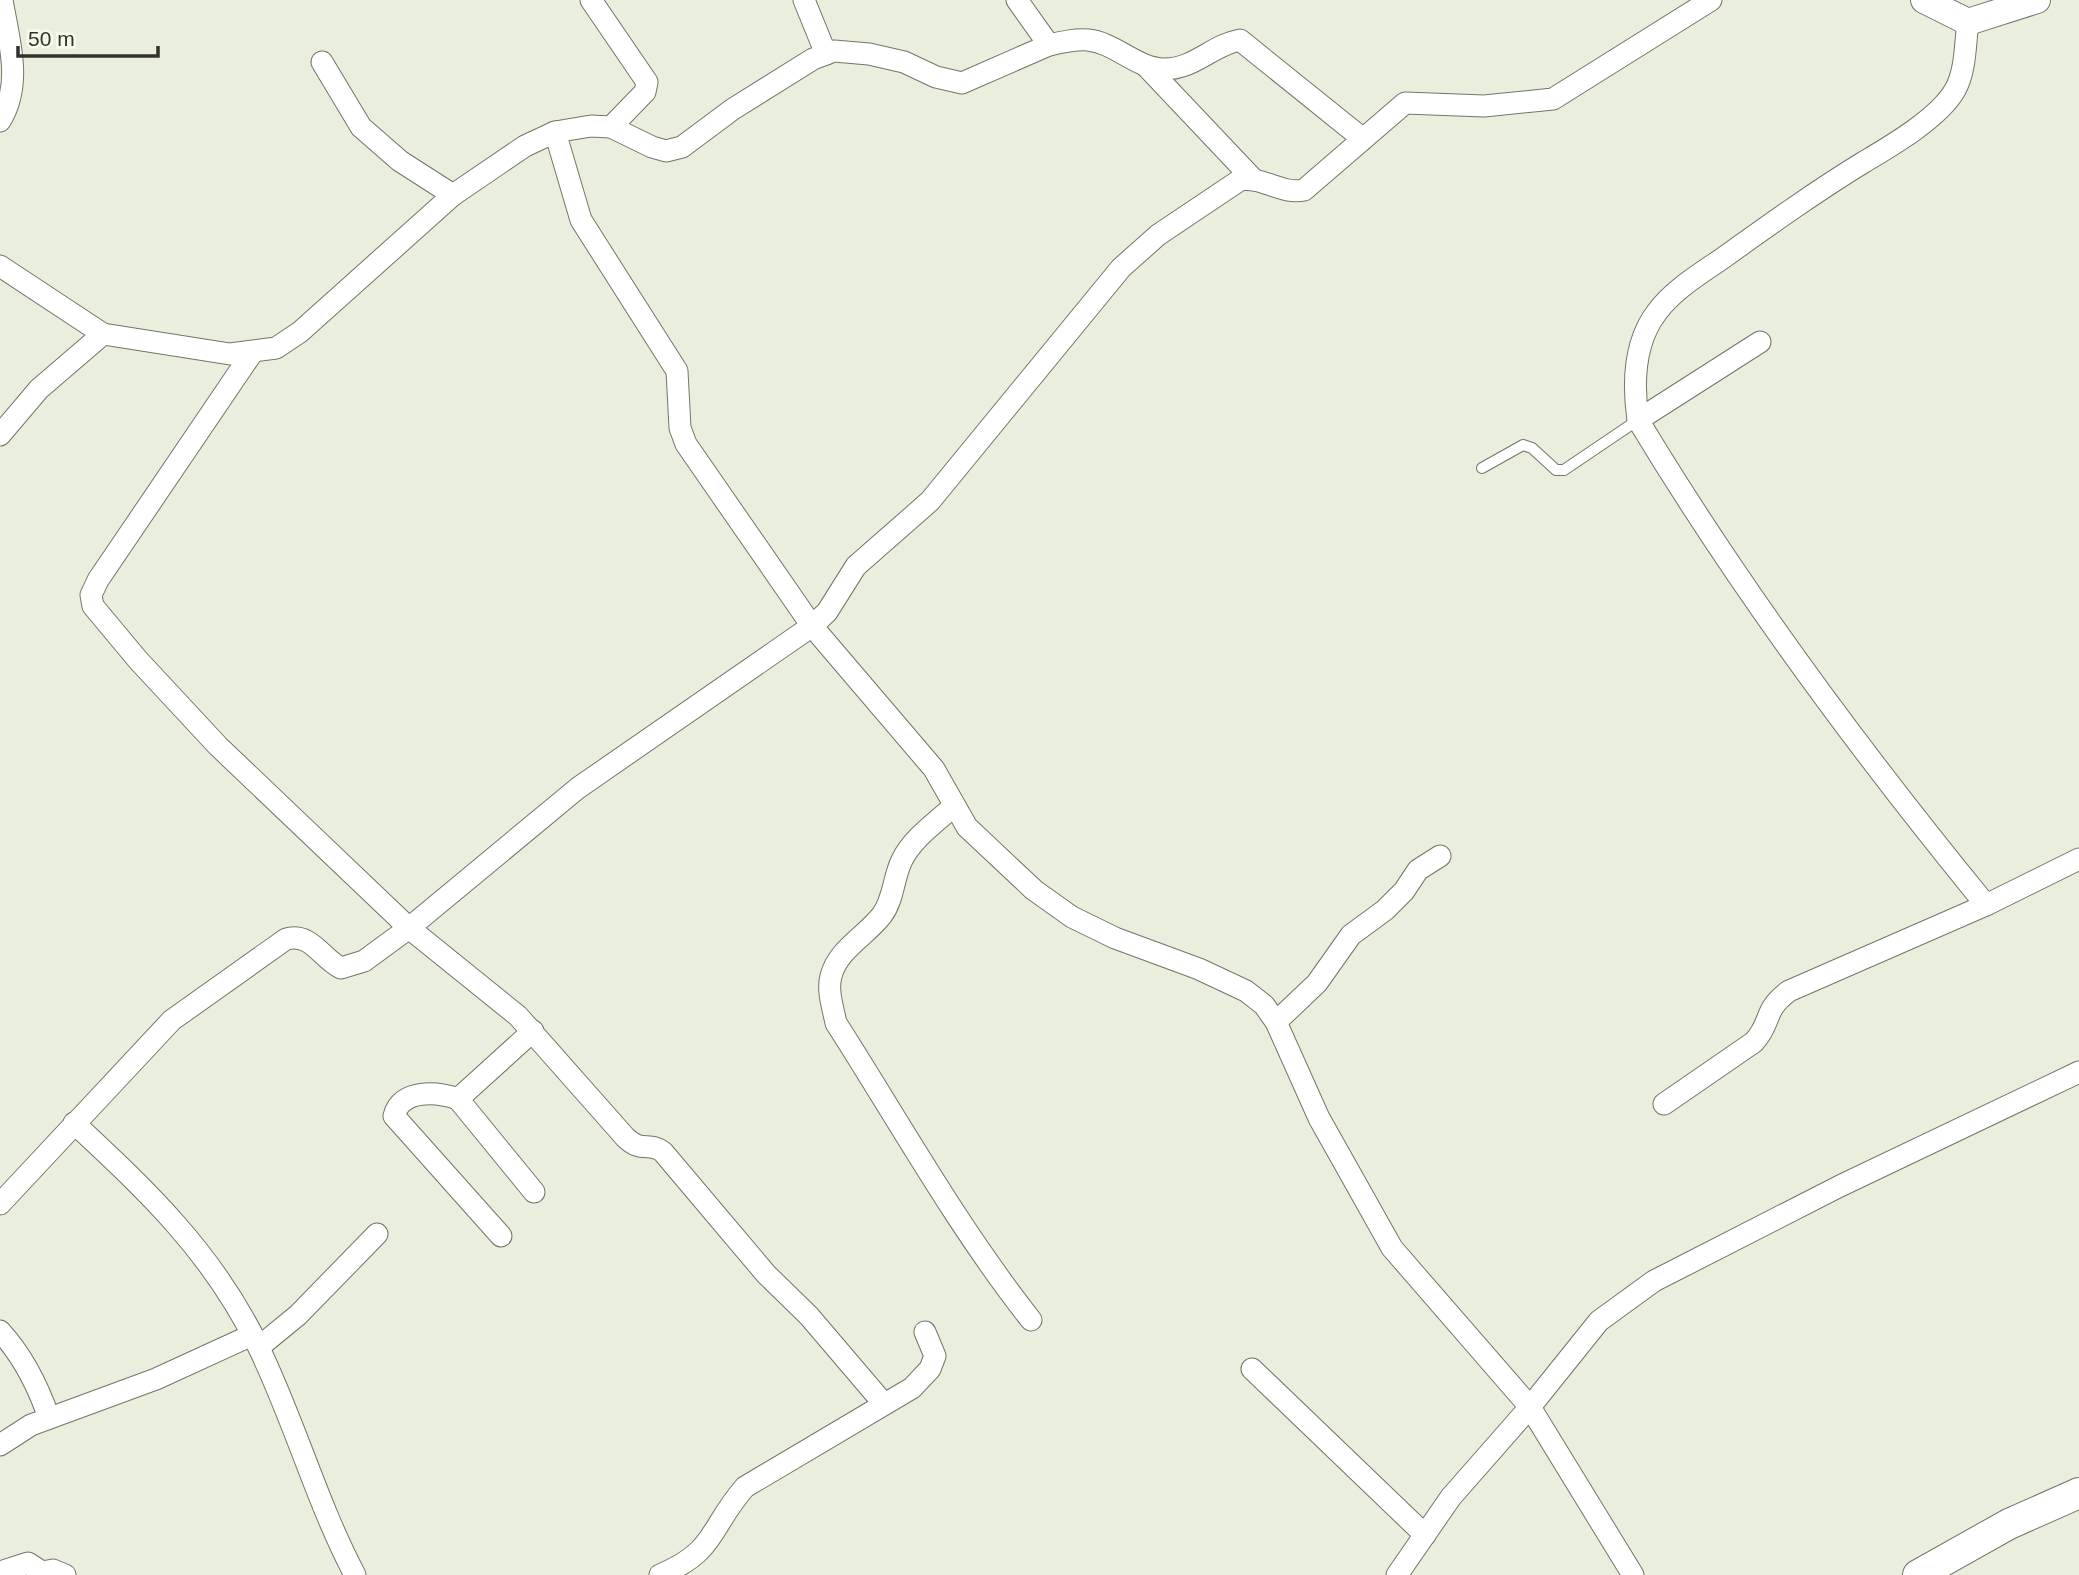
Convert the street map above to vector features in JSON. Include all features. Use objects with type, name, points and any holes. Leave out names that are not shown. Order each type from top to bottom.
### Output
[{"type":"main road","points":[[1918,1575],[2009,1524],[2079,1493]]},
{"type":"street","points":[[0,121],[13,98],[14,76],[2,0]]},
{"type":"street","points":[[591,0],[647,82],[645,92],[611,127]]},
{"type":"street","points":[[804,0],[826,54]]},
{"type":"street","points":[[1017,0],[1049,45]]},
{"type":"street","points":[[0,1204],[172,1020],[286,939],[301,938],[334,964],[348,968],[364,961],[409,928],[578,788],[812,626],[827,612],[856,566],[930,501],[1121,268],[1158,235],[1235,183],[1253,179],[1295,191],[1304,190],[1405,103],[1484,106],[1553,99],[1711,0]]},
{"type":"street","points":[[1924,0],[1968,22],[2037,0]]},
{"type":"street","points":[[1968,22],[1956,89],[1937,111],[1886,149],[1812,194],[1681,288],[1657,312],[1642,342],[1634,386],[1638,420],[1815,687],[1986,905]]},
{"type":"street","points":[[0,265],[103,334],[230,354],[276,348],[300,332],[453,195],[525,146],[555,132],[591,126],[611,127],[666,151],[682,147],[733,109],[834,51],[869,54],[904,62],[949,82],[962,83],[1049,45],[1088,40],[1147,67],[1253,179]]},
{"type":"street","points":[[1147,67],[1190,65],[1240,40],[1363,139]]},
{"type":"street","points":[[322,62],[362,127],[400,161],[453,195]]},
{"type":"street","points":[[555,132],[581,220],[677,371],[680,428],[686,444],[812,626],[907,734],[934,769],[967,827],[1049,903],[1115,938],[1199,969],[1246,991],[1264,1004],[1276,1022],[1319,1118],[1392,1248],[1530,1407],[1633,1575]]},
{"type":"street","points":[[0,436],[39,389],[103,334]]},
{"type":"street","points":[[1638,420],[1760,342]]},
{"type":"street","points":[[252,353],[98,580],[91,595],[93,607],[218,746],[409,928],[533,1031],[633,1145],[643,1149],[657,1148],[663,1152],[766,1275],[809,1316],[884,1404]]},
{"type":"street","points":[[954,806],[920,836],[902,859],[883,914],[866,934],[845,950],[835,966],[830,978],[830,999],[836,1023],[946,1202],[991,1269],[1031,1320]]},
{"type":"street","points":[[1276,1022],[1317,983],[1351,935],[1385,910],[1418,870],[1440,856]]},
{"type":"street","points":[[1664,1104],[1754,1042],[1762,1034],[1773,1003],[1789,991],[1986,905],[2079,859]]},
{"type":"street","points":[[458,1099],[533,1031]]},
{"type":"street","points":[[1397,1575],[1451,1497],[1530,1407],[1599,1321],[1654,1281],[1840,1186],[2079,1072]]},
{"type":"street","points":[[501,1236],[394,1116],[397,1108],[417,1094],[445,1094],[458,1099],[534,1192]]},
{"type":"street","points":[[74,1123],[179,1224],[256,1341],[334,1535],[355,1575]]},
{"type":"street","points":[[0,1445],[31,1425],[256,1341],[298,1315],[377,1234]]},
{"type":"street","points":[[0,1331],[14,1347],[39,1390],[49,1418]]},
{"type":"street","points":[[660,1575],[701,1552],[729,1506],[745,1487],[912,1388],[930,1369],[935,1351],[925,1332]]},
{"type":"street","points":[[1252,1369],[1425,1535]]},
{"type":"street","points":[[0,1572],[28,1563],[42,1572],[53,1570],[65,1575]]},
{"type":"lane","points":[[1482,468],[1523,445],[1532,448],[1556,470],[1564,470],[1638,420]]}]
